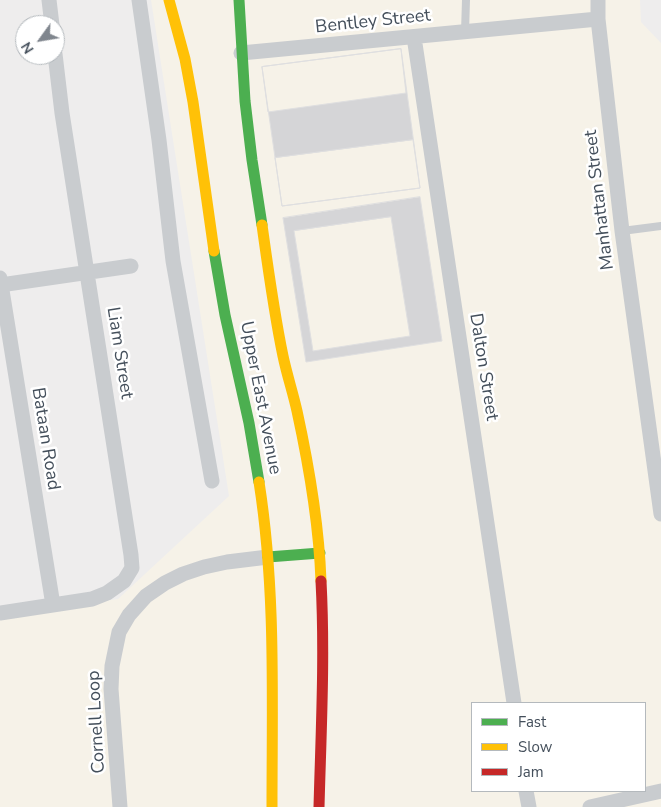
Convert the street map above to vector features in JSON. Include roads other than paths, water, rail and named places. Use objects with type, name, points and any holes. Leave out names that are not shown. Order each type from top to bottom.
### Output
[{"type":"street","points":[[49,0],[51,15]]},
{"type":"street","points":[[139,0],[159,140],[173,261],[212,482]]},
{"type":"street","name":"Upper East Avenue","points":[[169,0],[186,59],[194,102],[225,315],[249,423],[260,490],[268,557],[272,648],[272,807]]},
{"type":"street","name":"Upper East Avenue","points":[[239,0],[245,101],[252,160],[273,301],[283,356],[297,411],[320,553],[324,616],[318,807]]},
{"type":"street","name":"Manhattan Street","points":[[598,0],[598,19],[622,231],[661,514]]},
{"type":"street","name":"Bentley Street","points":[[242,54],[598,19]]},
{"type":"street","name":"Dalton Street","points":[[414,37],[514,702]]},
{"type":"street","name":"Liam Street","points":[[53,605],[92,599],[107,593],[124,581],[132,568],[62,113],[56,65]]},
{"type":"street","points":[[0,282],[131,266]]},
{"type":"street","name":"Bataan Road","points":[[0,282],[53,605]]},
{"type":"street","points":[[268,557],[320,553]]},
{"type":"street","name":"Cornell Loop","points":[[120,807],[111,689],[112,666],[119,632],[129,615],[146,596],[177,577],[204,567],[268,557]]},
{"type":"street","points":[[0,613],[53,605]]},
{"type":"street","points":[[526,792],[529,807]]},
{"type":"street","points":[[590,807],[661,792]]},
{"type":"lane","points":[[465,32],[466,0]]},
{"type":"lane","points":[[622,231],[661,226]]}]
